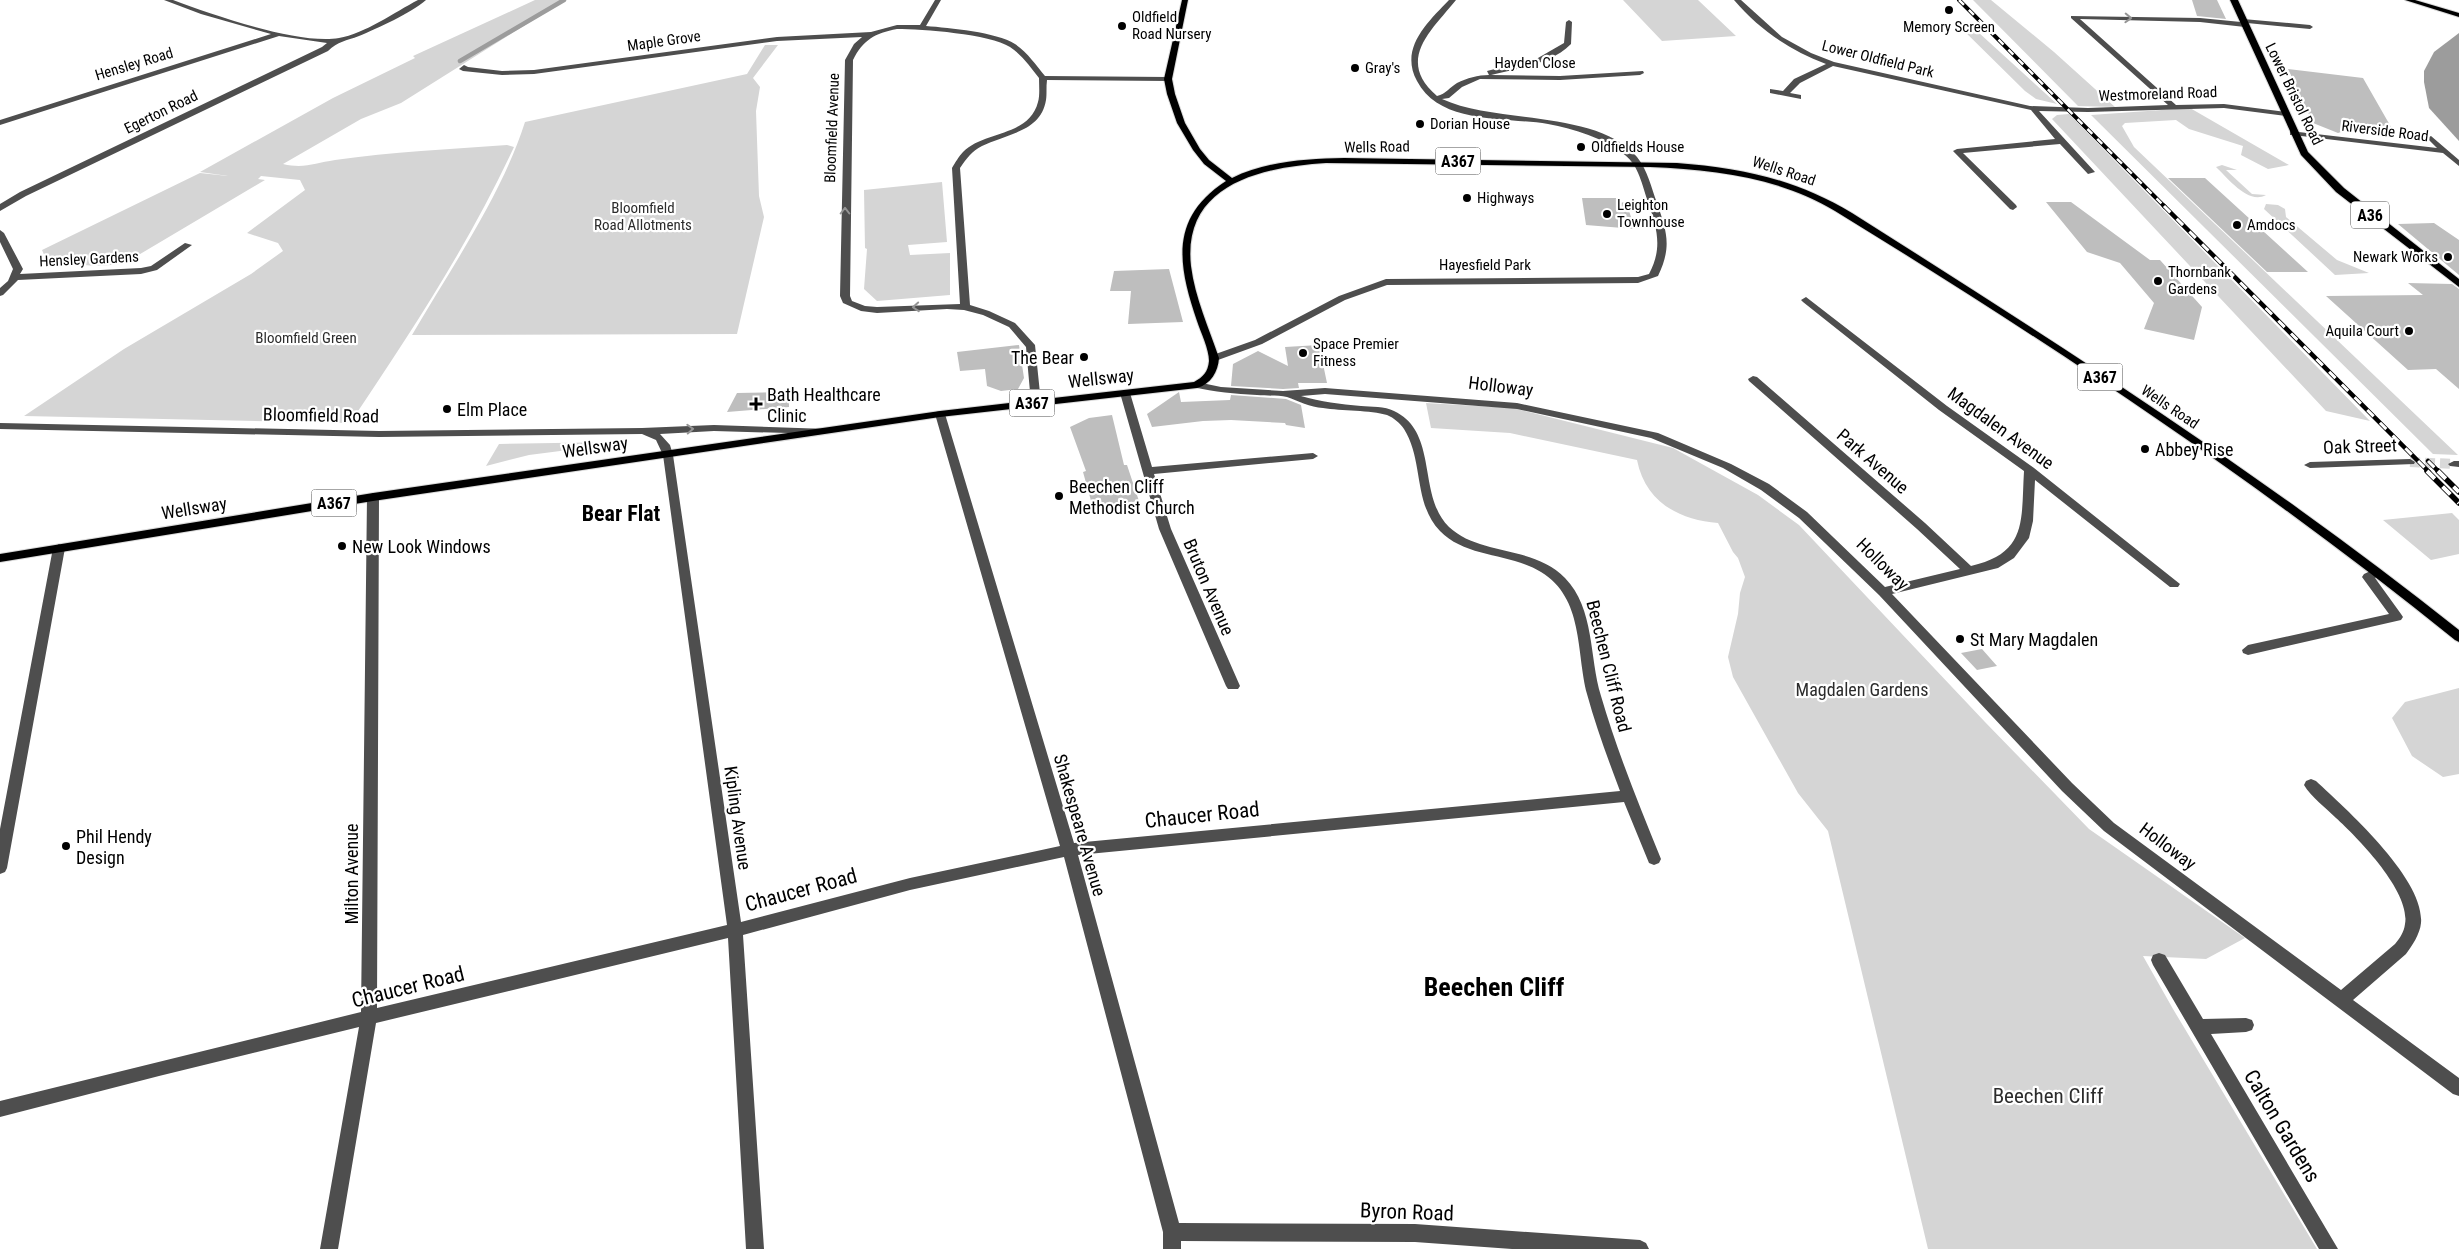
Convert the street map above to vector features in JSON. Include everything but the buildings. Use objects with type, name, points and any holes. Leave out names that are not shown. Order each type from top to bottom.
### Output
[{"type":"highway","name":"Lower Bristol Road","points":[[2234,0],[2293,133],[2304,153],[2340,190],[2459,284]]},
{"type":"main road","points":[[1185,0],[1168,79],[1184,131],[1198,153],[1218,174],[1231,181]]},
{"type":"main road","points":[[2408,0],[2438,8]]},
{"type":"main road","points":[[2416,0],[2459,15]]},
{"type":"main road","name":"Wells Road","points":[[1214,358],[1184,262],[1186,234],[1197,212],[1205,202],[1231,181],[1277,166],[1320,163],[1486,161],[1639,164],[1714,169],[1756,175],[1793,186],[1830,204],[1958,284],[2203,446],[2330,535],[2459,637]]},
{"type":"main road","points":[[1197,385],[1208,378],[1214,369],[1214,358]]},
{"type":"main road","name":"Wellsway","points":[[0,558],[373,497],[668,455],[823,430],[940,414],[1197,385]]},
{"type":"street","points":[[167,0],[278,34],[334,41],[349,37],[423,0]]},
{"type":"street","points":[[179,5],[191,0]]},
{"type":"street","points":[[923,26],[938,0]]},
{"type":"street","points":[[1453,0],[1420,39],[1415,50],[1414,66],[1418,80],[1436,98],[1455,108],[1476,114],[1549,122],[1579,131],[1606,141],[1628,153],[1639,164]]},
{"type":"street","name":"Lower Oldfield Park","points":[[1737,0],[1779,39],[1808,55],[1832,64],[2032,108]]},
{"type":"street","points":[[2173,106],[2073,20],[2073,17],[2200,20],[2310,27]]},
{"type":"street","points":[[1479,77],[1513,66],[1546,60],[1567,44],[1569,22]]},
{"type":"street","name":"Bloomfield Avenue","points":[[1036,403],[1031,347],[1024,335],[1012,325],[986,313],[965,307],[864,309],[848,303],[845,296],[849,60],[855,47],[872,34],[893,28],[923,26],[989,37],[1012,45],[1021,52],[1027,62],[1043,78]]},
{"type":"street","name":"Hensley Road","points":[[0,123],[278,34]]},
{"type":"street","name":"Maple Grove","points":[[464,67],[463,70],[486,72],[534,72],[777,40],[872,34]]},
{"type":"street","name":"Egerton Road","points":[[0,208],[23,194],[325,49],[334,41]]},
{"type":"street","points":[[1785,94],[1796,81],[1832,64]]},
{"type":"street","name":"Hayden Close","points":[[1436,98],[1446,96],[1459,85],[1479,77],[1560,78],[1641,74]]},
{"type":"street","points":[[965,307],[956,168],[959,161],[976,148],[1026,126],[1038,116],[1041,110],[1043,78],[1168,79]]},
{"type":"street","points":[[1773,91],[1798,97]]},
{"type":"street","name":"Westmoreland Road","points":[[2032,108],[2088,110],[2224,106],[2286,114]]},
{"type":"street","points":[[2032,108],[2039,118],[2091,172]]},
{"type":"street","name":"Riverside Road","points":[[2293,133],[2444,151]]},
{"type":"street","name":"Riverside Road","points":[[2431,138],[2459,164]]},
{"type":"street","points":[[2013,207],[1957,151],[2061,141]]},
{"type":"street","name":"Hayesfield Park","points":[[1214,358],[1234,353],[1285,329],[1358,290],[1386,282],[1638,280],[1653,276],[1662,261],[1664,232],[1639,164]]},
{"type":"street","points":[[0,233],[18,269],[15,277],[0,293]]},
{"type":"street","name":"Hensley Gardens","points":[[15,277],[141,271],[154,268],[188,245]]},
{"type":"street","name":"Magdalen Avenue","points":[[1806,300],[1943,408],[2030,470],[2174,584]]},
{"type":"street","name":"Park Avenue","points":[[1753,380],[1921,526],[1969,571]]},
{"type":"street","points":[[1197,385],[1221,390],[1283,394]]},
{"type":"street","name":"Holloway","points":[[1283,394],[1325,391],[1517,406],[1654,435],[1712,459],[1765,487],[1803,515],[1883,592],[2066,787],[2109,827],[2459,1088]]},
{"type":"street","name":"Bruton Avenue","points":[[1125,393],[1165,530],[1233,686]]},
{"type":"street","name":"Beechen Cliff Road","points":[[1283,394],[1321,405],[1389,412],[1400,416],[1412,432],[1434,514],[1444,529],[1458,540],[1482,548],[1521,556],[1544,566],[1562,582],[1575,600],[1582,620],[1587,667],[1594,694],[1628,796],[1654,859]]},
{"type":"street","name":"Shakespeare Avenue","points":[[940,414],[1069,850],[1172,1241]]},
{"type":"street","name":"Bloomfield Road","points":[[0,426],[379,434],[642,431],[714,428],[823,430]]},
{"type":"street","name":"Bloomfield Road","points":[[642,431],[657,435],[663,440],[668,455]]},
{"type":"street","name":"Kipling Avenue","points":[[668,455],[735,930],[755,1249]]},
{"type":"street","points":[[1149,471],[1313,456]]},
{"type":"street","name":"Oak Street","points":[[2310,465],[2410,462]]},
{"type":"street","points":[[1883,592],[1994,565],[2010,555],[2023,538],[2027,521],[2030,470]]},
{"type":"street","name":"Milton Avenue","points":[[330,1249],[369,1019],[373,497]]},
{"type":"street","points":[[0,868],[59,548]]},
{"type":"street","points":[[2248,650],[2397,617],[2368,577],[2377,572]]},
{"type":"street","points":[[2311,785],[2375,848],[2396,874],[2409,900],[2414,924],[2408,940],[2342,1000]]},
{"type":"street","name":"Chaucer Road","points":[[0,1109],[159,1068],[735,930],[910,884],[1069,850],[1628,796]]},
{"type":"street","name":"Calton Gardens","points":[[2159,960],[2329,1249]]},
{"type":"street","points":[[2197,1027],[2246,1025]]},
{"type":"street","name":"Byron Road","points":[[1172,1241],[1415,1233],[1640,1249]]},
{"type":"green space","name":"Bloomfield Green","points":[[535,0],[565,0],[401,103],[361,119],[283,164],[303,166],[356,157],[399,153],[507,145],[514,147],[478,219],[438,288],[350,423],[24,416],[124,349],[251,274],[283,251],[278,243],[247,233],[305,190],[300,180],[261,176],[258,179],[265,180],[125,263],[95,266],[66,263],[46,259],[42,250],[200,173],[228,176],[200,172],[333,98],[415,58],[413,56]]},
{"type":"green space","points":[[1623,0],[1698,0],[1736,36],[1662,41]]},
{"type":"green space","points":[[1973,0],[1991,0],[2054,52],[2115,107],[2078,106]]},
{"type":"green space","points":[[1955,22],[1967,22],[2057,104],[2036,99],[2025,91]]},
{"type":"green space","name":"Bloomfield Road Allotments","points":[[765,45],[778,45],[753,78],[760,87],[756,111],[759,196],[764,217],[737,334],[412,335],[489,204],[503,177],[525,122],[747,74]]},
{"type":"green space","points":[[2190,108],[2289,165],[2268,169],[2241,155],[2243,146],[2189,129],[2176,120],[2125,123],[2122,126],[2134,147],[2458,455],[2433,454],[2091,115]]},
{"type":"green space","points":[[2069,114],[2370,421],[2326,411],[2052,119],[2057,115]]},
{"type":"green space","points":[[2222,165],[2237,170],[2226,170],[2252,194],[2266,195],[2252,196],[2239,189],[2216,167]]},
{"type":"green space","points":[[942,182],[947,242],[908,245],[910,255],[950,253],[950,295],[877,301],[864,289],[867,249],[865,248],[864,190]]},
{"type":"green space","points":[[2266,204],[2278,205],[2285,209],[2286,217],[2337,260],[2369,273],[2335,275],[2264,209]]},
{"type":"green space","name":"Beechen Cliff","points":[[1426,403],[1513,408],[1673,448],[1758,495],[1799,525],[2089,829],[2245,938],[2206,959],[2143,956],[2317,1249],[1928,1249],[1828,831],[1798,793],[1733,677],[1728,657],[1738,614],[1740,593],[1745,577],[1738,558],[1718,523],[1690,518],[1666,506],[1647,487],[1637,460],[1510,433],[1431,428]]},
{"type":"green space","points":[[617,442],[618,447],[614,450],[568,450],[529,455],[486,466],[499,444]]},
{"type":"green space","points":[[2452,513],[2459,520],[2459,554],[2431,560],[2383,520]]},
{"type":"green space","points":[[2459,688],[2459,774],[2443,777],[2412,756],[2392,718],[2405,702]]},
{"type":"shaded area","points":[[2459,33],[2459,141],[2429,108],[2424,71],[2434,52]]},
{"type":"waterway","points":[[460,61],[564,0]]},
{"type":"tunnel","points":[[2410,462],[2454,464]]},
{"type":"railway","points":[[1959,0],[2165,207]]},
{"type":"railway","points":[[2164,206],[2429,472]]},
{"type":"railway","points":[[2428,461],[2459,492]]},
{"type":"railway","points":[[2427,471],[2459,503]]},
{"type":"place","name":"Memory Screen","points":[[1949,10]]},
{"type":"place","name":"Oldfield Road Nursery","points":[[1122,26]]},
{"type":"place","name":"Gray's","points":[[1355,68]]},
{"type":"place","name":"Dorian House","points":[[1420,124]]},
{"type":"place","name":"Oldfields House","points":[[1581,147]]},
{"type":"place","name":"Highways","points":[[1467,198]]},
{"type":"place","name":"Leighton Townhouse","points":[[1607,214]]},
{"type":"place","name":"Amdocs","points":[[2237,225]]},
{"type":"place","name":"Newark Works","points":[[2448,257]]},
{"type":"place","name":"Thornbank Gardens","points":[[2158,281]]},
{"type":"place","name":"Aquila Court","points":[[2409,331]]},
{"type":"place","name":"Space Premier Fitness","points":[[1303,353]]},
{"type":"place","name":"The Bear","points":[[1084,357]]},
{"type":"place","name":"Bath Healthcare Clinic","points":[[756,404]]},
{"type":"place","name":"Elm Place","points":[[447,409]]},
{"type":"place","name":"Abbey Rise","points":[[2145,449]]},
{"type":"place","name":"Beechen Cliff Methodist Church","points":[[1059,496]]},
{"type":"place","name":"New Look Windows","points":[[342,546]]},
{"type":"place","name":"St Mary Magdalen","points":[[1960,639]]},
{"type":"place","name":"Phil Hendy Design","points":[[66,846]]},
{"type":"district","name":"Bear Flat","points":[[621,513]]},
{"type":"district","name":"Beechen Cliff","points":[[1494,987]]},
{"type":"park label","name":"Magdalen Gardens","points":[[1862,689]]}]
